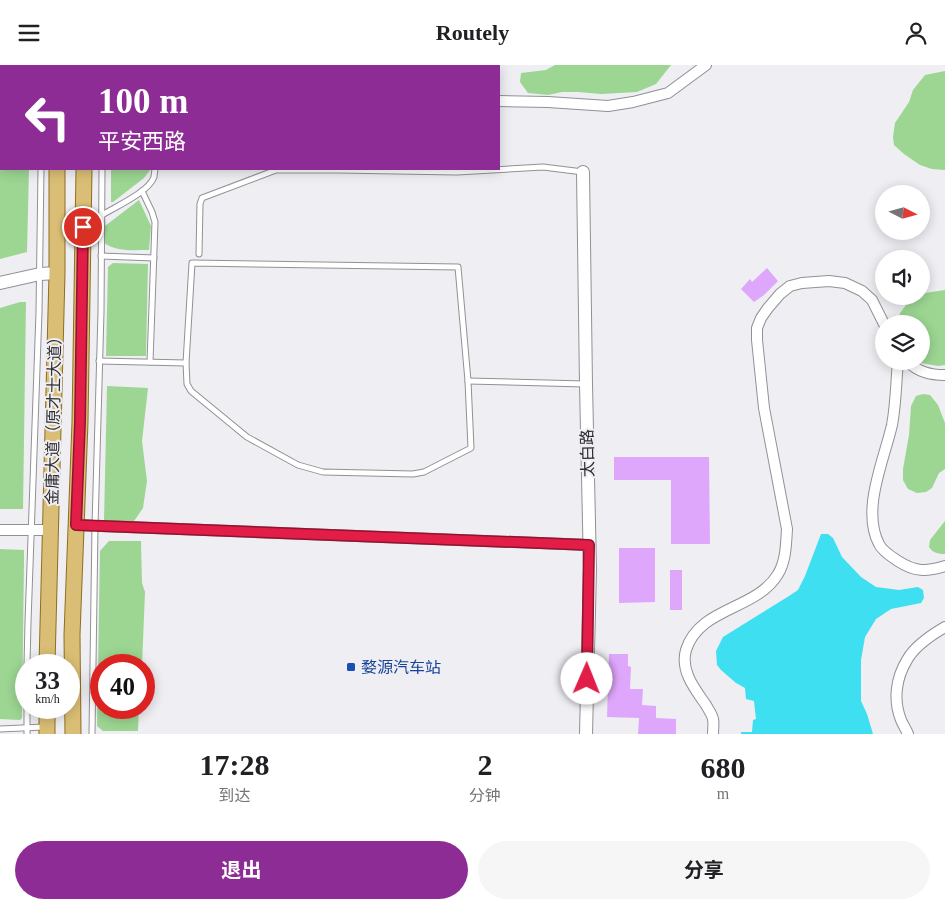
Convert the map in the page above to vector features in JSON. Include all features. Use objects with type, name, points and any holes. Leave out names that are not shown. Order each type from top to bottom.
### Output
[{"type":"main road","name":"金庸大道（原才士大道）","points":[[47,654],[57,273],[57,170]]},
{"type":"main road","name":"金庸大道（原才士大道）","points":[[73,734],[72,635],[80,413],[84,170]]},
{"type":"street","points":[[500,101],[608,105],[633,103],[668,93],[706,65]]},
{"type":"street","name":"太白路","points":[[583,172],[590,579],[586,734]]},
{"type":"street","points":[[0,283],[40,274],[57,273]]},
{"type":"street","points":[[713,734],[713,718],[688,678],[686,649],[700,627],[759,594],[770,585],[779,572],[786,547],[787,529],[764,408],[757,340],[761,318],[780,294],[790,286],[829,281],[845,283],[862,291],[872,300],[880,315]]},
{"type":"street","points":[[897,370],[894,412],[872,499],[873,527],[879,545],[908,568],[920,571],[945,567]]},
{"type":"street","points":[[918,370],[933,375],[945,375]]},
{"type":"street","points":[[76,525],[589,545]]},
{"type":"street","points":[[0,529],[50,530]]},
{"type":"street","points":[[908,734],[896,703],[899,677],[907,659],[931,635],[945,627]]},
{"type":"lane","points":[[199,254],[200,204],[202,198],[267,171],[338,170],[457,173],[543,167],[583,172]]},
{"type":"lane","points":[[27,654],[39,312],[41,170]]},
{"type":"lane","points":[[92,734],[102,170]]},
{"type":"lane","points":[[102,215],[148,186],[154,177],[154,170]]},
{"type":"lane","points":[[142,191],[155,222],[150,362]]},
{"type":"lane","points":[[101,256],[154,259]]},
{"type":"lane","points":[[192,263],[458,267],[468,381],[471,449],[424,472],[413,474],[324,471],[298,465],[247,437],[191,391],[187,384],[186,363],[192,263]]},
{"type":"lane","points":[[99,361],[186,363]]},
{"type":"lane","points":[[468,381],[586,384]]},
{"type":"lane","points":[[0,729],[47,731]]},
{"type":"green space","points":[[555,65],[671,65],[656,84],[637,92],[601,94],[562,92],[548,95],[528,93],[520,82],[521,73],[546,70]]},
{"type":"green space","points":[[945,71],[945,170],[932,169],[920,165],[894,145],[893,137],[895,123],[909,102],[913,90],[925,75]]},
{"type":"green space","points":[[0,170],[29,170],[27,252],[0,259]]},
{"type":"green space","points":[[111,170],[150,170],[144,178],[111,202]]},
{"type":"green space","points":[[139,200],[151,226],[149,250],[120,249],[104,243],[105,226]]},
{"type":"green space","points":[[113,263],[148,264],[146,356],[106,356],[108,267]]},
{"type":"green space","points":[[945,290],[945,365],[930,365],[930,315],[900,315],[906,305],[930,305],[930,292]]},
{"type":"green space","points":[[26,302],[23,509],[0,509],[0,308]]},
{"type":"green space","points":[[107,386],[148,388],[142,441],[147,481],[143,508],[132,524],[104,521]]},
{"type":"green space","points":[[930,395],[938,405],[945,423],[945,469],[939,473],[932,488],[926,492],[917,493],[908,489],[903,480],[903,469],[909,435],[911,406],[916,396]]},
{"type":"green space","points":[[945,521],[945,554],[932,551],[929,547],[930,540]]},
{"type":"green space","points":[[109,541],[141,541],[142,583],[145,592],[142,654],[98,654],[100,551]]},
{"type":"green space","points":[[0,549],[24,550],[23,654],[15,654],[15,719],[21,719],[20,720],[0,719]]},
{"type":"green space","points":[[97,719],[139,719],[138,731],[103,731],[97,726]]},
{"type":"water","points":[[821,534],[828,534],[833,538],[842,557],[861,577],[876,587],[899,590],[918,587],[923,590],[924,598],[921,603],[891,609],[876,619],[865,637],[861,660],[861,701],[873,734],[741,734],[741,732],[752,732],[753,720],[756,719],[754,701],[746,699],[745,688],[736,683],[717,665],[716,651],[723,637],[798,590]]},
{"type":"building","points":[[767,268],[778,281],[754,302],[741,289],[750,279],[752,282]]},
{"type":"building","points":[[614,457],[709,457],[710,544],[671,544],[671,480],[614,480]]},
{"type":"building","points":[[619,548],[655,548],[655,602],[619,603]]},
{"type":"building","points":[[670,570],[682,570],[682,610],[670,610]]},
{"type":"building","points":[[609,654],[628,654],[628,666],[631,667],[630,689],[643,689],[642,705],[656,706],[656,718],[676,719],[676,734],[638,734],[639,718],[607,717]]},
{"type":"place","name":"婺源汽车站","points":[[351,667]]},
{"type":"route","points":[[83,227],[80,422],[76,525],[589,545],[587,679]]}]
